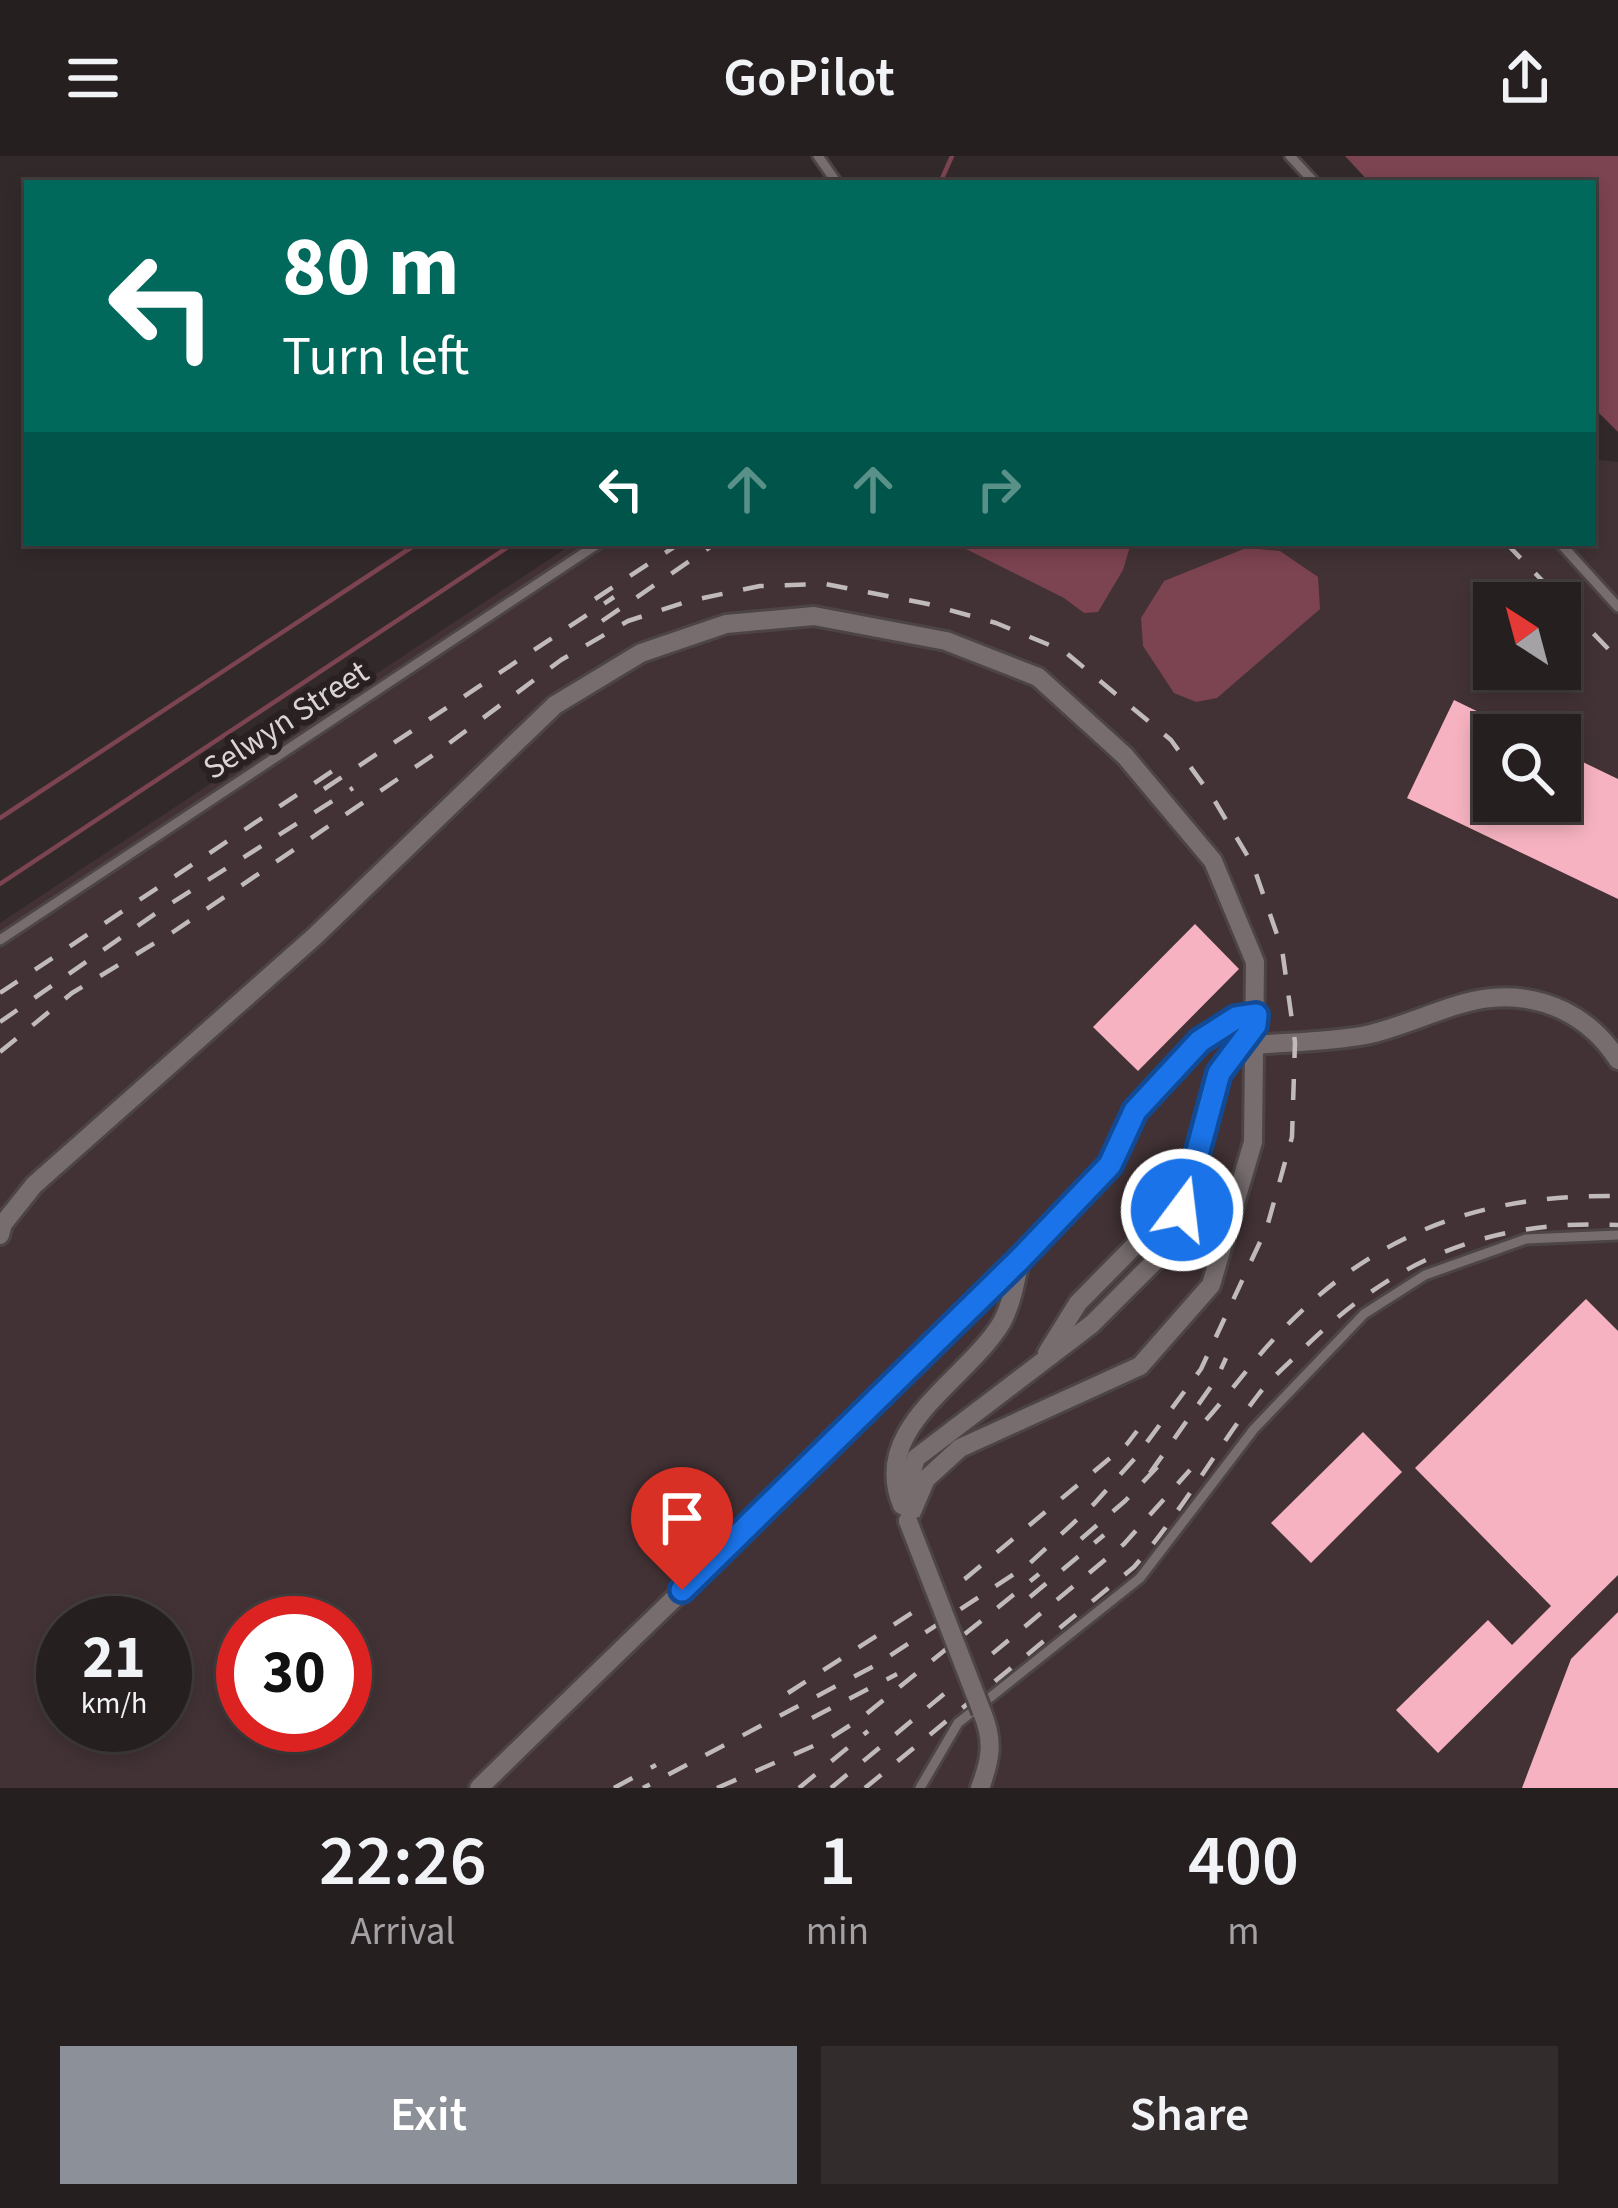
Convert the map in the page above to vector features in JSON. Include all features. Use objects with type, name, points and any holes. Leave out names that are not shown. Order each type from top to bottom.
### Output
[{"type":"street","points":[[0,1235],[3,1224],[34,1185],[314,937],[554,705],[641,653],[726,624],[814,616],[946,640],[1038,676],[1125,756],[1213,861],[1255,962],[1252,1142],[1211,1285],[1140,1366],[960,1448],[926,1479],[905,1513]]},
{"type":"street","points":[[478,1788],[1020,1259],[1110,1165],[1135,1111],[1200,1041],[1236,1018],[1255,1028],[1366,1035],[1489,998],[1537,1000],[1562,1009],[1601,1037],[1618,1060]]},
{"type":"street","points":[[905,1513],[916,1458],[1041,1362],[1078,1303],[1144,1236],[1191,1175],[1219,1073],[1255,1028]]},
{"type":"street","points":[[980,1788],[991,1759],[991,1733],[905,1513],[892,1465],[907,1431],[1001,1322],[1020,1259]]},
{"type":"lane","points":[[1290,156],[1313,180]]},
{"type":"lane","name":"Selwyn Street","points":[[0,940],[594,546]]},
{"type":"lane","points":[[1563,546],[1618,607]]},
{"type":"lane","points":[[920,1788],[958,1723],[1140,1579],[1254,1429],[1364,1314],[1425,1275],[1526,1239],[1618,1235]]},
{"type":"shaded area","points":[[1345,156],[1618,156],[1618,432],[1596,410],[1596,180],[1367,180]]},
{"type":"shaded area","points":[[1596,459],[1618,462],[1618,1788],[0,1788],[0,923],[569,546],[1596,546]]},
{"type":"shaded area","points":[[960,546],[1130,546],[1123,570],[1098,612],[1084,613],[1064,598]]},
{"type":"shaded area","points":[[1246,548],[1280,551],[1318,577],[1320,609],[1217,698],[1196,702],[1174,693],[1143,646],[1141,618],[1164,581]]},
{"type":"building","points":[[1454,700],[1483,714],[1473,714],[1473,822],[1581,822],[1581,761],[1618,779],[1618,899],[1407,798]]},
{"type":"building","points":[[1195,924],[1239,969],[1138,1071],[1093,1027]]},
{"type":"building","points":[[1586,1299],[1618,1331],[1618,1575],[1438,1753],[1396,1710],[1488,1620],[1512,1645],[1551,1606],[1415,1468]]},
{"type":"building","points":[[1363,1432],[1402,1472],[1311,1563],[1271,1523]]},
{"type":"building","points":[[1618,1612],[1618,1788],[1522,1788],[1571,1659]]},
{"type":"waterway","points":[[941,180],[952,156]]},
{"type":"waterway","points":[[0,818],[413,546]]},
{"type":"waterway","points":[[0,884],[509,546]]},
{"type":"railway","points":[[595,599],[675,546]]},
{"type":"railway","points":[[602,621],[712,546]]},
{"type":"railway","points":[[1509,546],[1618,659]]},
{"type":"railway","points":[[0,1052],[72,993],[173,932],[436,753],[561,660],[628,621],[689,601],[760,586],[825,584],[996,623],[1064,651],[1171,740],[1253,865],[1282,949],[1295,1042],[1292,1137],[1267,1227],[1201,1369],[1136,1457],[1029,1564],[876,1665],[643,1788]]},
{"type":"railway","points":[[324,789],[614,597]]},
{"type":"railway","points":[[0,993],[334,770]]},
{"type":"railway","points":[[0,1022],[159,911],[353,788]]},
{"type":"railway","points":[[1206,1420],[1309,1304],[1387,1248],[1472,1213],[1566,1197],[1618,1196]]},
{"type":"railway","points":[[865,1788],[1134,1567],[1263,1389],[1337,1318],[1373,1291],[1447,1251],[1486,1238],[1528,1229],[1618,1225]]},
{"type":"railway","points":[[1150,1473],[1226,1358]]},
{"type":"railway","points":[[788,1693],[966,1578],[1137,1431]]},
{"type":"railway","points":[[1081,1539],[1163,1461]]},
{"type":"railway","points":[[831,1788],[1124,1544],[1190,1470]]},
{"type":"railway","points":[[1030,1597],[1104,1535]]},
{"type":"railway","points":[[717,1788],[827,1740],[860,1719],[1039,1574]]},
{"type":"railway","points":[[812,1718],[897,1674]]},
{"type":"railway","points":[[799,1788],[868,1731]]},
{"type":"railway","points":[[614,1788],[656,1765]]},
{"type":"route","points":[[682,1590],[1110,1165],[1135,1111],[1200,1041],[1236,1018],[1256,1015],[1255,1025],[1219,1073],[1182,1210]]}]
